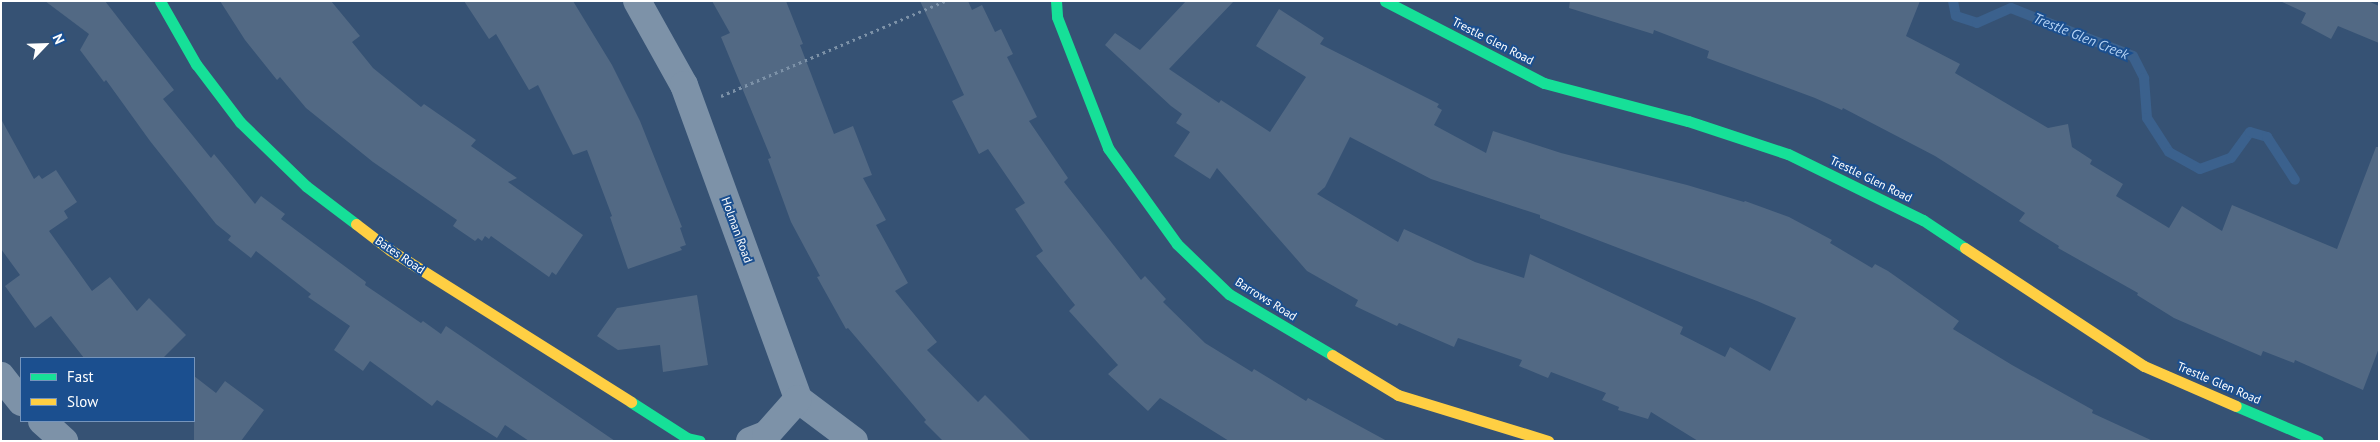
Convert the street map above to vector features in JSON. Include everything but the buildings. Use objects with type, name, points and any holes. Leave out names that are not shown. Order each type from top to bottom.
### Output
[{"type":"street","name":"Bates Road","points":[[160,1],[196,64],[240,122],[306,186],[390,250],[687,438],[700,441]]},
{"type":"street","name":"Holman Road","points":[[637,1],[684,85],[798,399]]},
{"type":"street","name":"Barrows Road","points":[[1056,1],[1057,17],[1108,148],[1177,244],[1229,294],[1398,395],[1548,441]]},
{"type":"street","name":"Trestle Glen Road","points":[[1385,1],[1544,83],[1688,121],[1788,154],[1923,220],[2144,366],[2318,441]]},
{"type":"street","points":[[1,376],[20,401]]},
{"type":"street","points":[[750,441],[766,435],[798,399],[854,441]]},
{"type":"street","points":[[43,422],[64,441]]},
{"type":"path","points":[[692,108],[945,1]]},
{"type":"waterway","name":"Trestle Glen Creek","points":[[1953,1],[1956,16],[1977,23],[2011,8],[2133,56],[2144,78],[2147,118],[2169,152],[2200,169],[2231,158],[2250,132],[2267,137],[2295,180]]},
{"type":"traffic: fast","points":[[160,1],[196,64],[240,122],[306,186],[356,224]]},
{"type":"traffic: fast","points":[[1056,1],[1057,17],[1108,148],[1177,244],[1229,294],[1332,355]]},
{"type":"traffic: fast","points":[[1385,1],[1544,83],[1688,121],[1788,154],[1923,220],[1965,248]]},
{"type":"traffic: fast","points":[[631,402],[687,438],[700,441]]},
{"type":"traffic: fast","points":[[2236,406],[2318,441]]},
{"type":"traffic: slow","points":[[356,224],[390,250],[631,402]]},
{"type":"traffic: slow","points":[[1965,248],[2144,366],[2236,406]]},
{"type":"traffic: slow","points":[[1332,355],[1398,395],[1548,441]]}]
